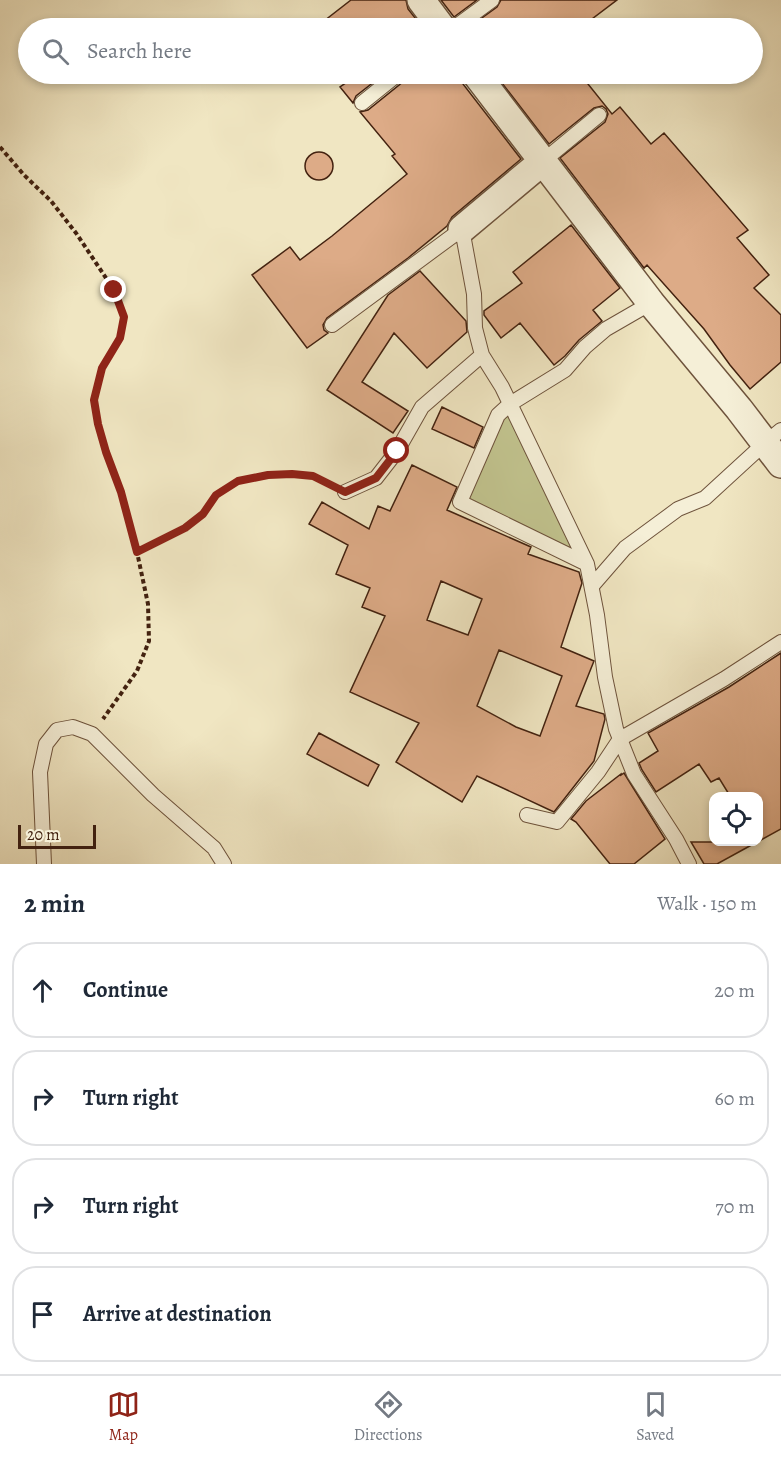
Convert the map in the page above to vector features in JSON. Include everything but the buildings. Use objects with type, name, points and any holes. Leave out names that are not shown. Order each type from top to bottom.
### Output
[{"type":"street","points":[[421,0],[434,18]]},
{"type":"street","points":[[484,84],[651,303],[739,409],[776,446]]},
{"type":"street","points":[[462,229],[542,162]]},
{"type":"lane","points":[[468,18],[492,0]]},
{"type":"lane","points":[[362,103],[386,84]]},
{"type":"lane","points":[[542,162],[599,115]]},
{"type":"lane","points":[[332,325],[462,229],[474,294],[475,328],[482,355],[502,387],[587,564],[616,729],[634,774],[676,839],[689,864]]},
{"type":"lane","points":[[587,564],[460,502],[498,415],[510,404],[566,370],[585,347],[606,329],[651,303]]},
{"type":"lane","points":[[345,492],[376,478],[397,451],[422,407],[482,355]]},
{"type":"lane","points":[[592,586],[625,548],[678,509],[705,498],[776,446]]},
{"type":"lane","points":[[527,815],[557,822],[598,772],[620,740],[724,679],[781,642]]},
{"type":"lane","points":[[44,864],[40,772],[46,744],[57,730],[73,728],[93,734],[153,795],[214,848],[224,864]]},
{"type":"path","points":[[0,147],[51,201],[76,233],[114,290],[124,317],[120,338],[102,368],[94,400],[98,424],[121,492],[137,552],[148,604],[149,641],[137,671],[93,734]]},
{"type":"path","points":[[137,552],[185,528],[203,514],[216,495],[238,481],[268,475],[313,476],[345,492]]},
{"type":"green space","points":[[510,404],[587,564],[460,502]]},
{"type":"route","points":[[114,290],[124,317],[120,338],[102,368],[94,400],[98,424],[121,492],[137,552],[185,528],[203,514],[216,495],[238,481],[268,475],[313,476],[345,492],[376,478],[397,451]]}]
